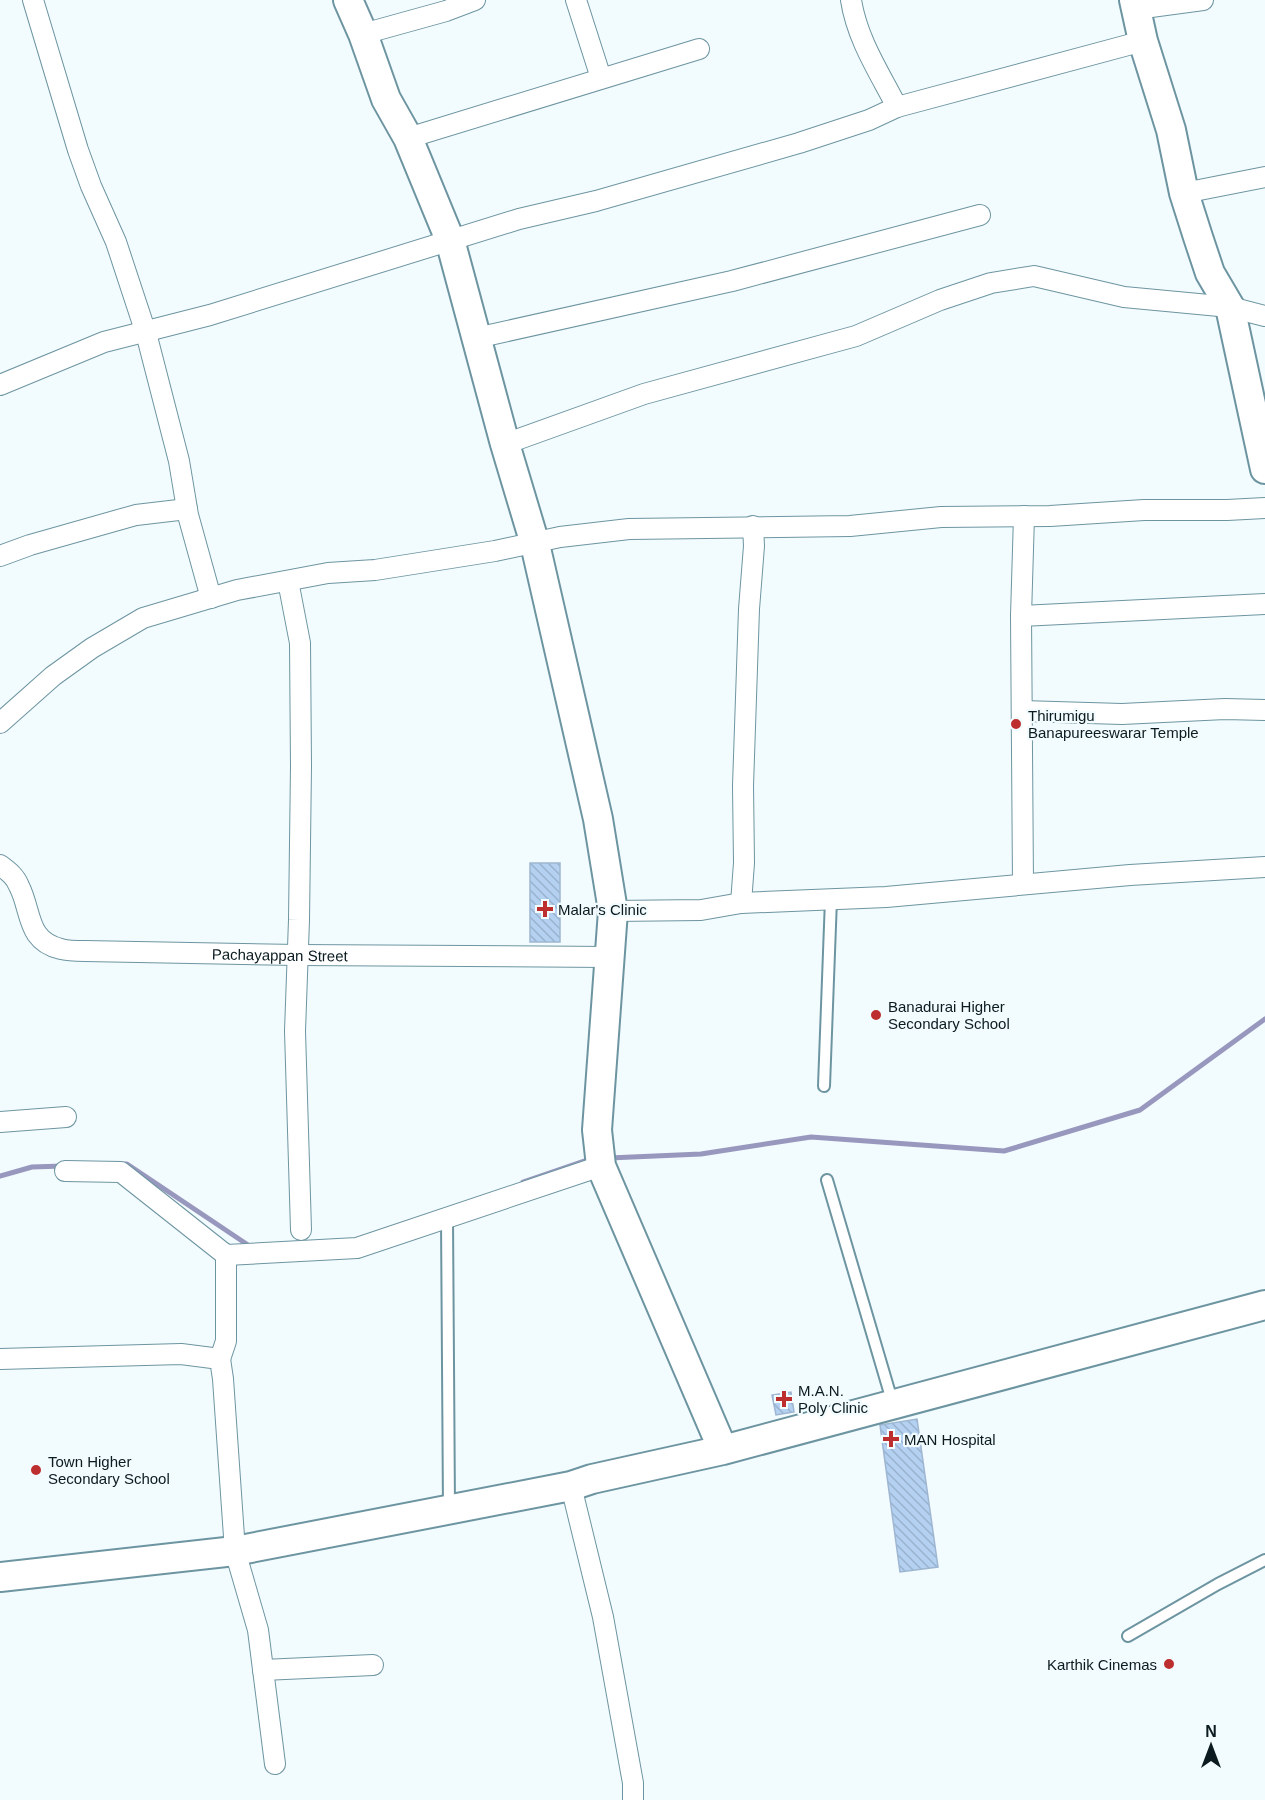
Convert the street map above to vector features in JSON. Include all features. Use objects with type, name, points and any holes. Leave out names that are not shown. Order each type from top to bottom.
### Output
[{"type":"street","points":[[33,0],[78,150],[116,242],[146,333],[179,461],[187,509],[211,598]]},
{"type":"street","points":[[348,0],[363,34],[386,99],[408,138],[450,240],[505,444],[535,544],[598,819],[613,911],[597,1130],[601,1166],[723,1450]]},
{"type":"street","points":[[363,34],[447,11],[475,0]]},
{"type":"street","points":[[576,0],[601,78]]},
{"type":"street","points":[[851,0],[854,20],[869,54],[884,112]]},
{"type":"street","points":[[1203,0],[1135,4],[1143,41],[1171,130],[1184,193],[1210,273],[1230,307],[1265,468]]},
{"type":"street","points":[[0,385],[104,342],[146,333],[289,291],[519,219],[596,201],[799,143],[884,112],[1143,41]]},
{"type":"street","points":[[408,138],[699,49]]},
{"type":"street","points":[[1184,193],[1265,177]]},
{"type":"street","points":[[476,338],[732,280],[980,215]]},
{"type":"street","points":[[505,444],[644,394],[856,336],[940,300],[991,283],[1034,276],[1124,297],[1230,307],[1265,316]]},
{"type":"street","points":[[0,723],[52,676],[92,648],[143,618],[237,590],[327,573],[375,570],[535,544],[560,537],[628,529],[850,526],[941,517],[1024,516],[1144,510],[1227,510],[1265,507]]},
{"type":"street","points":[[0,556],[30,545],[136,515],[187,509]]},
{"type":"street","points":[[1023,885],[1021,616],[1024,516]]},
{"type":"street","points":[[741,903],[753,526]]},
{"type":"street","points":[[288,581],[300,643],[302,766],[295,1031],[302,1230]]},
{"type":"street","points":[[1021,616],[1265,604]]},
{"type":"street","points":[[1022,711],[1122,714],[1265,710]]},
{"type":"street","name":"Pachayappan Street","points":[[0,865],[13,876],[21,888],[33,930],[42,941],[59,949],[297,955],[609,957]]},
{"type":"street","points":[[613,911],[701,910],[741,903],[886,897],[1265,867]]},
{"type":"street","points":[[0,1122],[66,1117]]},
{"type":"street","points":[[65,1171],[121,1172],[226,1255],[357,1248],[601,1166]]},
{"type":"street","points":[[226,1255],[226,1341],[220,1359],[235,1551],[258,1630],[275,1764]]},
{"type":"street","points":[[0,1577],[235,1551],[571,1486],[592,1479],[723,1450],[1265,1305]]},
{"type":"street","points":[[0,1359],[181,1354],[220,1359]]},
{"type":"street","points":[[571,1486],[603,1617],[633,1783],[633,1800]]},
{"type":"street","points":[[263,1670],[373,1665]]},
{"type":"lane","points":[[824,1086],[831,899]]},
{"type":"lane","points":[[827,1180],[893,1404]]},
{"type":"lane","points":[[447,1219],[449,1508]]},
{"type":"lane","points":[[1128,1636],[1218,1584],[1265,1560]]},
{"type":"building","points":[[530,863],[560,863],[560,942],[530,942]]},
{"type":"building","points":[[791,1392],[794,1412],[776,1415],[772,1395]]},
{"type":"building","points":[[917,1419],[938,1567],[900,1572],[880,1425]]},
{"type":"waterway","points":[[609,1158],[701,1154],[811,1137],[1004,1151],[1140,1110],[1265,1019]]},
{"type":"waterway","points":[[523,1182],[590,1159]]},
{"type":"waterway","points":[[123,1164],[127,1164],[251,1247]]},
{"type":"waterway","points":[[0,1176],[32,1167],[63,1166]]},
{"type":"place","name":"Thirumigu Banapureeswarar Temple","points":[[1016,724]]},
{"type":"place","name":"Malar's Clinic","points":[[545,909]]},
{"type":"place","name":"Banadurai Higher Secondary School","points":[[876,1015]]},
{"type":"place","name":"M.A.N. Poly Clinic","points":[[784,1399]]},
{"type":"place","name":"MAN Hospital","points":[[891,1439]]},
{"type":"place","name":"Town Higher Secondary School","points":[[36,1470]]},
{"type":"place","name":"Karthik Cinemas","points":[[1169,1664]]}]
